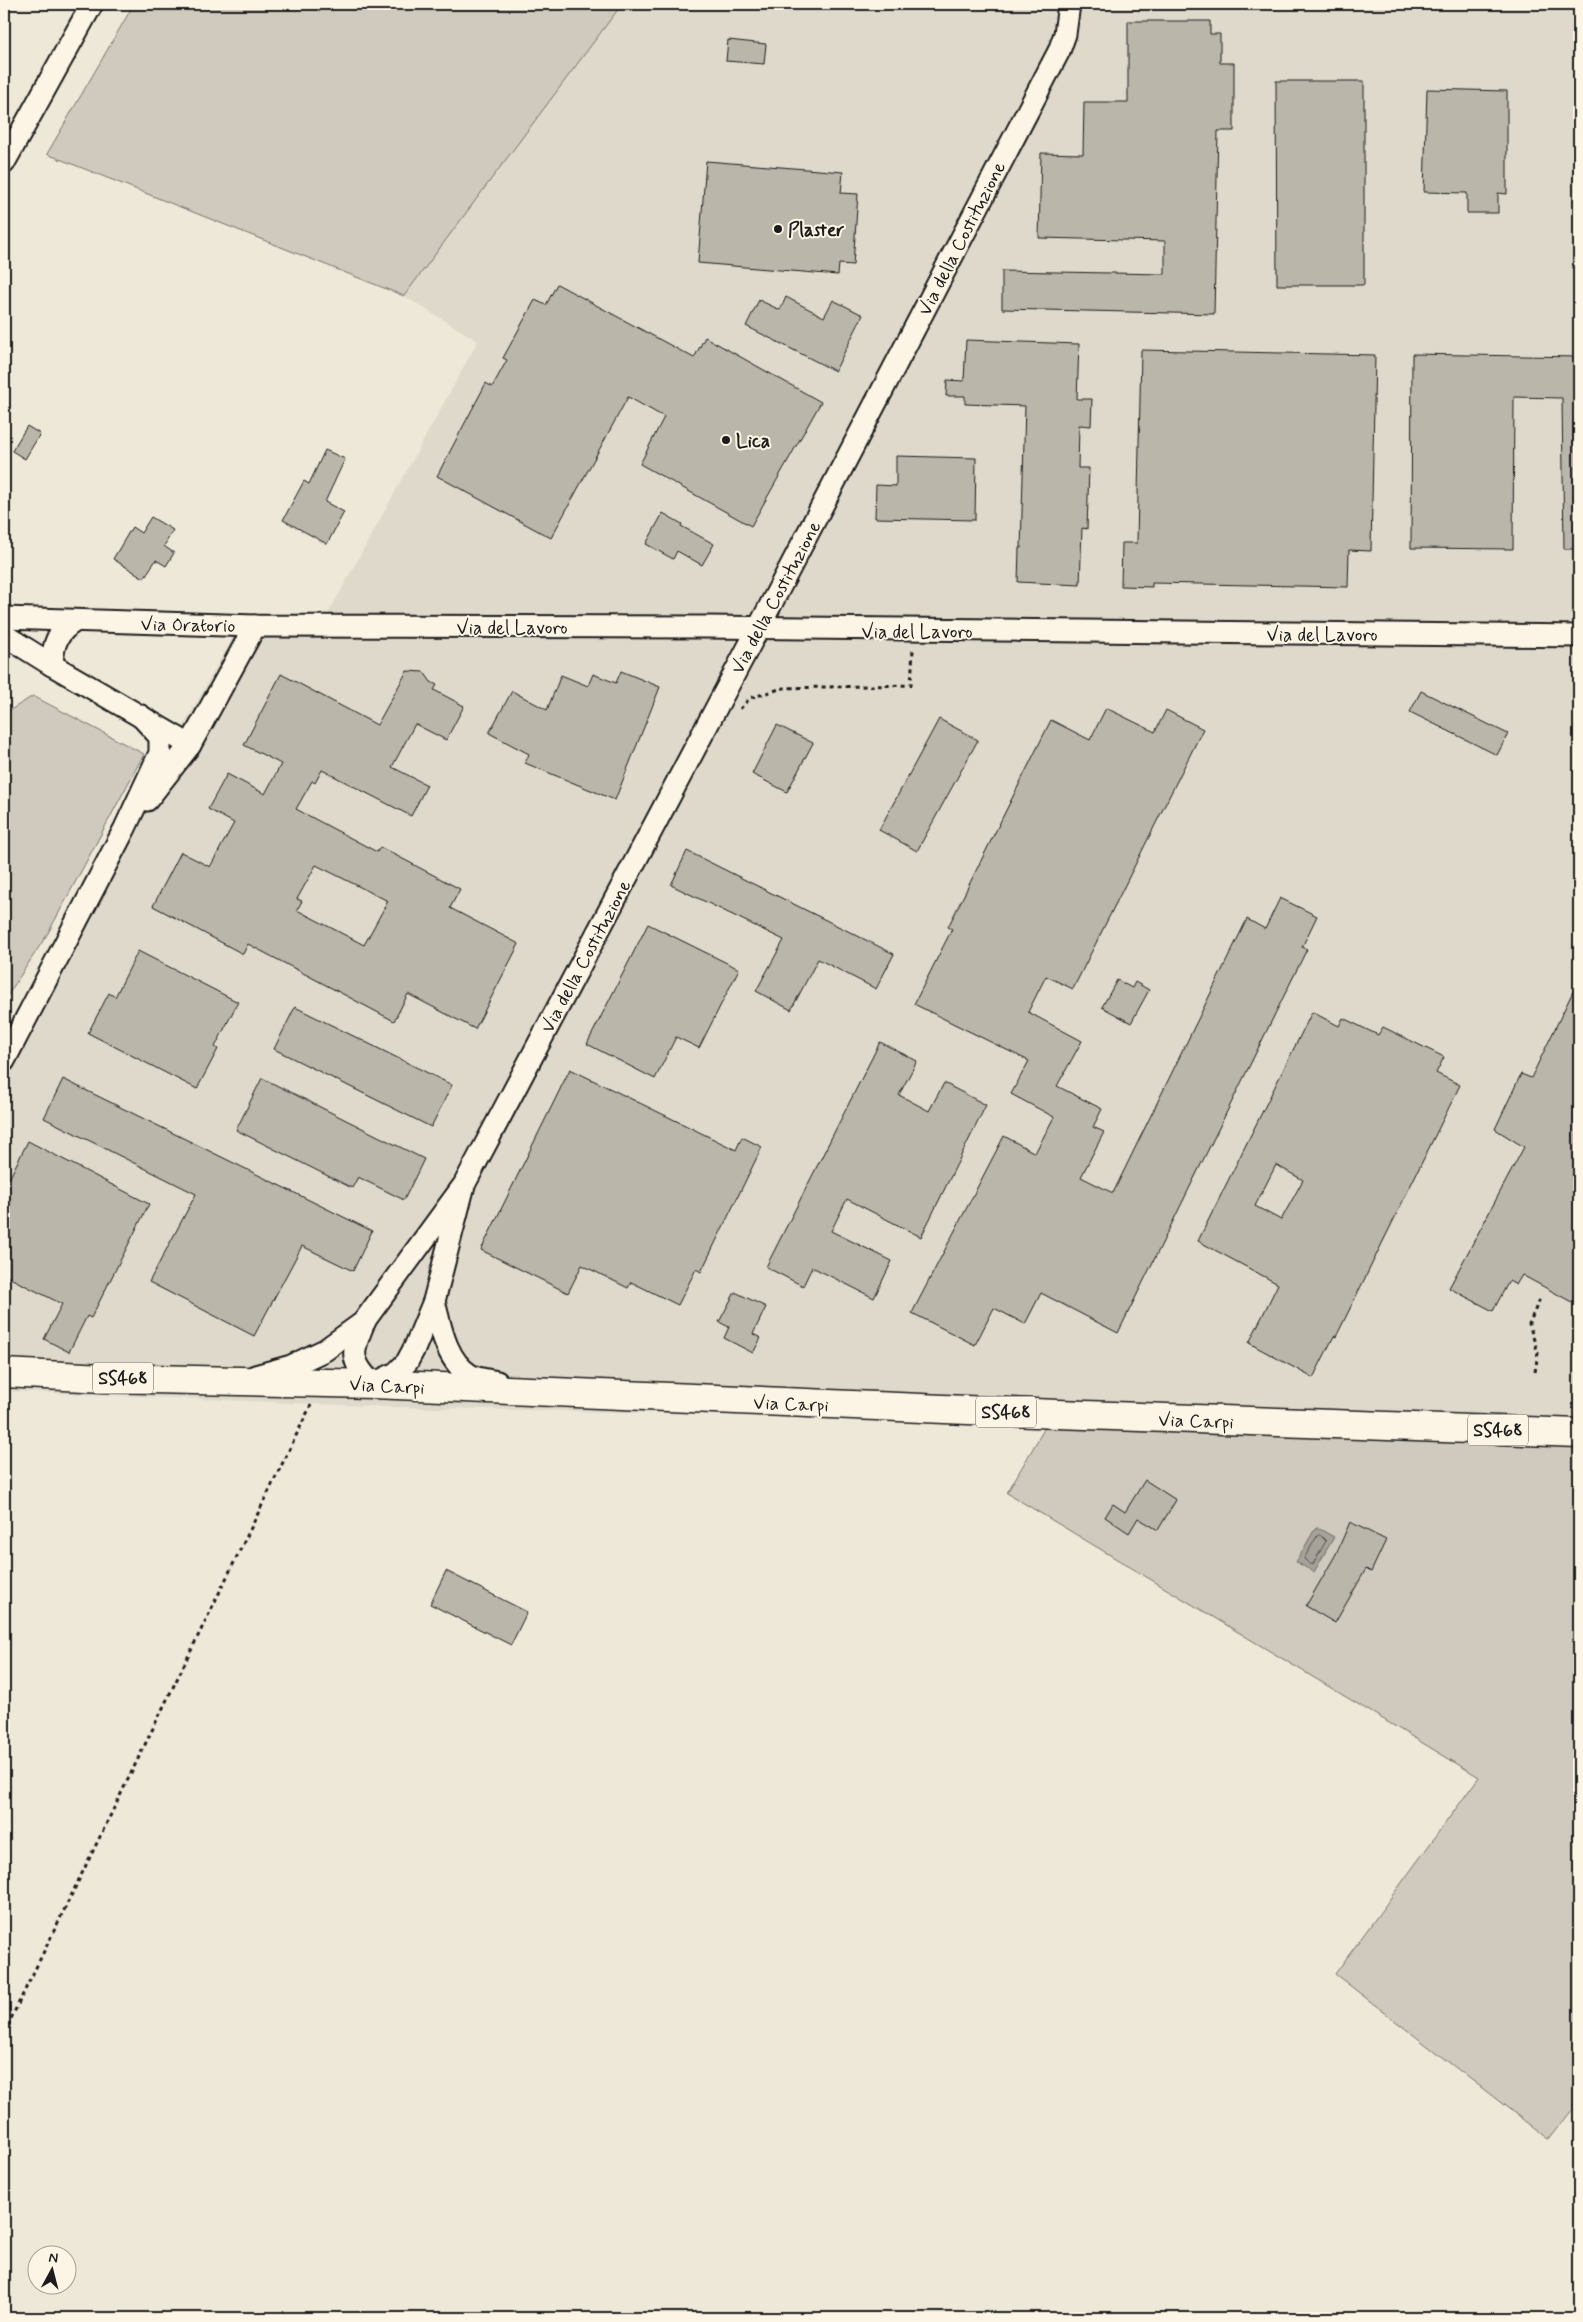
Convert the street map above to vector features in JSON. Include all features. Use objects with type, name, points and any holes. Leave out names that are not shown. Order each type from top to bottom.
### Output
[{"type":"main road","name":"Via Carpi","points":[[4,1373],[105,1378],[242,1379],[322,1382],[1579,1434]]},
{"type":"street","points":[[4,163],[92,4]]},
{"type":"street","name":"Via della Costituzione","points":[[464,1185],[434,1301],[415,1347],[407,1362],[396,1373],[373,1384],[359,1370],[354,1357],[356,1340],[365,1320],[464,1185],[758,629],[1059,51],[1065,34],[1069,4]]},
{"type":"street","name":"Via Oratorio","points":[[4,618],[75,622],[255,626],[190,745],[125,828]]},
{"type":"street","points":[[52,664],[56,638],[65,628],[75,622]]},
{"type":"street","name":"Via del Lavoro","points":[[255,626],[707,627],[1579,636]]},
{"type":"street","name":"Via Oratorio","points":[[4,635],[190,745]]},
{"type":"street","name":"Via Oratorio","points":[[4,1061],[125,828],[160,753],[160,736],[141,716]]},
{"type":"street","name":"Via della Costituzione","points":[[434,1301],[445,1341],[462,1369],[471,1376],[538,1392]]},
{"type":"street","name":"Via della Costituzione","points":[[242,1379],[292,1366],[325,1350],[365,1320]]},
{"type":"path","points":[[739,710],[750,698],[783,688],[911,685],[913,645]]},
{"type":"path","points":[[1535,1372],[1538,1353],[1529,1324],[1541,1296]]},
{"type":"path","points":[[4,2033],[322,1382]]},
{"type":"shaded area","points":[[134,4],[622,4],[404,296],[47,154]]},
{"type":"shaded area","points":[[622,4],[1579,4],[1579,1441],[975,1420],[393,1407],[4,1391],[4,1047],[242,621],[322,625],[478,341],[404,296]]},
{"type":"shaded area","points":[[33,696],[144,754],[48,933],[4,1001],[4,714]]},
{"type":"shaded area","points":[[1047,1424],[1579,1441],[1579,2101],[1549,2140],[1335,1974],[1479,1777],[1007,1493]]},
{"type":"water","points":[[1316,1527],[1334,1537],[1314,1572],[1296,1562]]},
{"type":"building","points":[[1128,21],[1210,21],[1210,34],[1220,34],[1220,63],[1234,63],[1234,131],[1218,131],[1214,314],[1002,309],[1002,271],[1165,274],[1165,241],[1039,238],[1041,153],[1083,154],[1084,102],[1128,102]]},
{"type":"building","points":[[728,40],[766,44],[764,64],[726,61]]},
{"type":"building","points":[[1276,81],[1364,81],[1364,285],[1277,285]]},
{"type":"building","points":[[1427,89],[1507,91],[1507,194],[1498,193],[1498,213],[1467,213],[1467,193],[1424,192]]},
{"type":"building","name":"Plaster","points":[[706,161],[843,172],[841,193],[858,194],[853,265],[839,264],[838,275],[698,263]]},
{"type":"building","points":[[557,284],[694,358],[705,337],[821,402],[751,526],[640,464],[664,417],[628,397],[551,538],[437,476],[486,383],[492,387],[507,360],[503,358],[535,300],[546,305]]},
{"type":"building","points":[[786,297],[824,317],[833,300],[863,315],[835,371],[746,326],[759,300],[780,310]]},
{"type":"building","points":[[966,340],[1079,344],[1077,399],[1092,399],[1091,426],[1079,425],[1078,468],[1089,468],[1087,529],[1082,528],[1080,585],[1018,582],[1019,548],[1021,548],[1025,406],[965,404],[965,396],[946,396],[947,380],[964,381]]},
{"type":"building","points":[[1141,350],[1375,355],[1371,551],[1349,550],[1348,587],[1152,583],[1152,587],[1121,586],[1122,543],[1137,543]]},
{"type":"building","points":[[1412,354],[1579,357],[1579,549],[1564,549],[1562,398],[1514,397],[1513,549],[1411,548]]},
{"type":"building","points":[[27,426],[40,434],[25,459],[12,451]]},
{"type":"building","points":[[325,450],[345,459],[325,502],[344,512],[327,544],[283,520],[304,481],[309,484]]},
{"type":"building","points":[[896,456],[976,458],[975,520],[875,518],[876,485],[896,486]]},
{"type":"building","points":[[663,513],[682,524],[681,526],[714,544],[702,565],[677,551],[673,559],[646,544]]},
{"type":"building","points":[[151,517],[173,530],[164,546],[174,553],[166,566],[156,560],[144,578],[113,559],[132,527],[141,533]]},
{"type":"building","points":[[407,671],[424,672],[431,682],[437,685],[434,690],[464,706],[446,740],[415,724],[392,767],[427,785],[411,816],[322,770],[315,783],[312,781],[296,809],[377,852],[380,847],[460,889],[450,908],[519,944],[475,1029],[408,994],[394,1021],[248,944],[243,954],[153,906],[181,852],[210,867],[234,823],[208,809],[227,774],[265,794],[281,764],[244,745],[281,674],[377,725]],"holes":[[[316,865],[388,901],[364,945],[297,910],[302,901],[297,899]]]},
{"type":"building","points":[[621,671],[660,687],[615,800],[525,763],[529,754],[489,733],[512,691],[547,710],[561,675],[588,686],[593,674],[616,683]]},
{"type":"building","points":[[1421,691],[1508,734],[1497,755],[1410,712]]},
{"type":"building","points":[[1106,708],[1155,732],[1166,710],[1203,729],[1073,989],[1046,976],[1028,1012],[1082,1041],[1057,1086],[1102,1109],[1093,1127],[1104,1132],[1081,1177],[1113,1193],[1247,919],[1265,929],[1280,898],[1317,916],[1302,947],[1307,949],[1118,1333],[1041,1293],[1025,1324],[994,1308],[975,1345],[912,1313],[1004,1136],[1035,1153],[1054,1117],[1011,1094],[1029,1061],[914,1004],[952,929],[948,927],[1051,720],[1090,740]]},
{"type":"building","points":[[939,719],[978,740],[917,851],[879,830]]},
{"type":"building","points":[[777,725],[813,743],[787,792],[752,774]]},
{"type":"building","points":[[687,851],[894,954],[876,989],[818,959],[791,1010],[756,991],[784,940],[671,885]]},
{"type":"building","points":[[648,924],[739,969],[699,1048],[676,1037],[655,1079],[587,1044]]},
{"type":"building","points":[[138,951],[238,1002],[215,1047],[218,1049],[197,1089],[88,1033],[109,993],[115,997]]},
{"type":"building","points":[[1579,979],[1579,1306],[1522,1275],[1516,1285],[1509,1281],[1493,1311],[1449,1288],[1524,1147],[1495,1129],[1521,1074],[1531,1078]]},
{"type":"building","points":[[1117,980],[1132,988],[1135,982],[1149,990],[1131,1023],[1102,1007]]},
{"type":"building","points":[[295,1007],[452,1085],[431,1127],[274,1049]]},
{"type":"building","points":[[1312,1012],[1339,1026],[1343,1018],[1378,1035],[1383,1027],[1444,1057],[1436,1073],[1460,1085],[1336,1337],[1334,1336],[1313,1378],[1249,1343],[1278,1284],[1198,1241]],"holes":[[[1276,1165],[1303,1180],[1281,1220],[1255,1206]]]},
{"type":"building","points":[[880,1042],[917,1061],[899,1095],[929,1111],[944,1083],[986,1105],[921,1237],[847,1199],[831,1231],[892,1261],[874,1298],[812,1267],[803,1286],[766,1267]]},
{"type":"building","points":[[570,1069],[736,1150],[742,1137],[762,1147],[701,1272],[696,1269],[678,1305],[631,1282],[628,1288],[582,1265],[568,1293],[481,1250]]},
{"type":"building","points":[[262,1078],[424,1159],[404,1200],[358,1177],[352,1188],[236,1130]]},
{"type":"building","points":[[63,1079],[372,1231],[353,1271],[302,1246],[254,1336],[149,1282],[196,1194],[44,1118]]},
{"type":"building","points":[[28,1141],[149,1204],[91,1318],[87,1316],[69,1352],[44,1339],[62,1304],[4,1275],[4,1189]]},
{"type":"building","points":[[735,1292],[766,1307],[753,1334],[761,1338],[753,1353],[724,1338],[729,1327],[719,1322]]},
{"type":"building","points":[[1145,1480],[1176,1500],[1158,1530],[1138,1518],[1129,1533],[1105,1517],[1113,1504],[1125,1512]]},
{"type":"building","points":[[1350,1522],[1386,1540],[1371,1572],[1366,1569],[1335,1623],[1306,1606],[1336,1554]]},
{"type":"building","points":[[446,1571],[527,1612],[511,1645],[430,1604]]},
{"type":"place","name":"Plaster","points":[[778,229]]},
{"type":"place","name":"Lica","points":[[726,440]]}]
